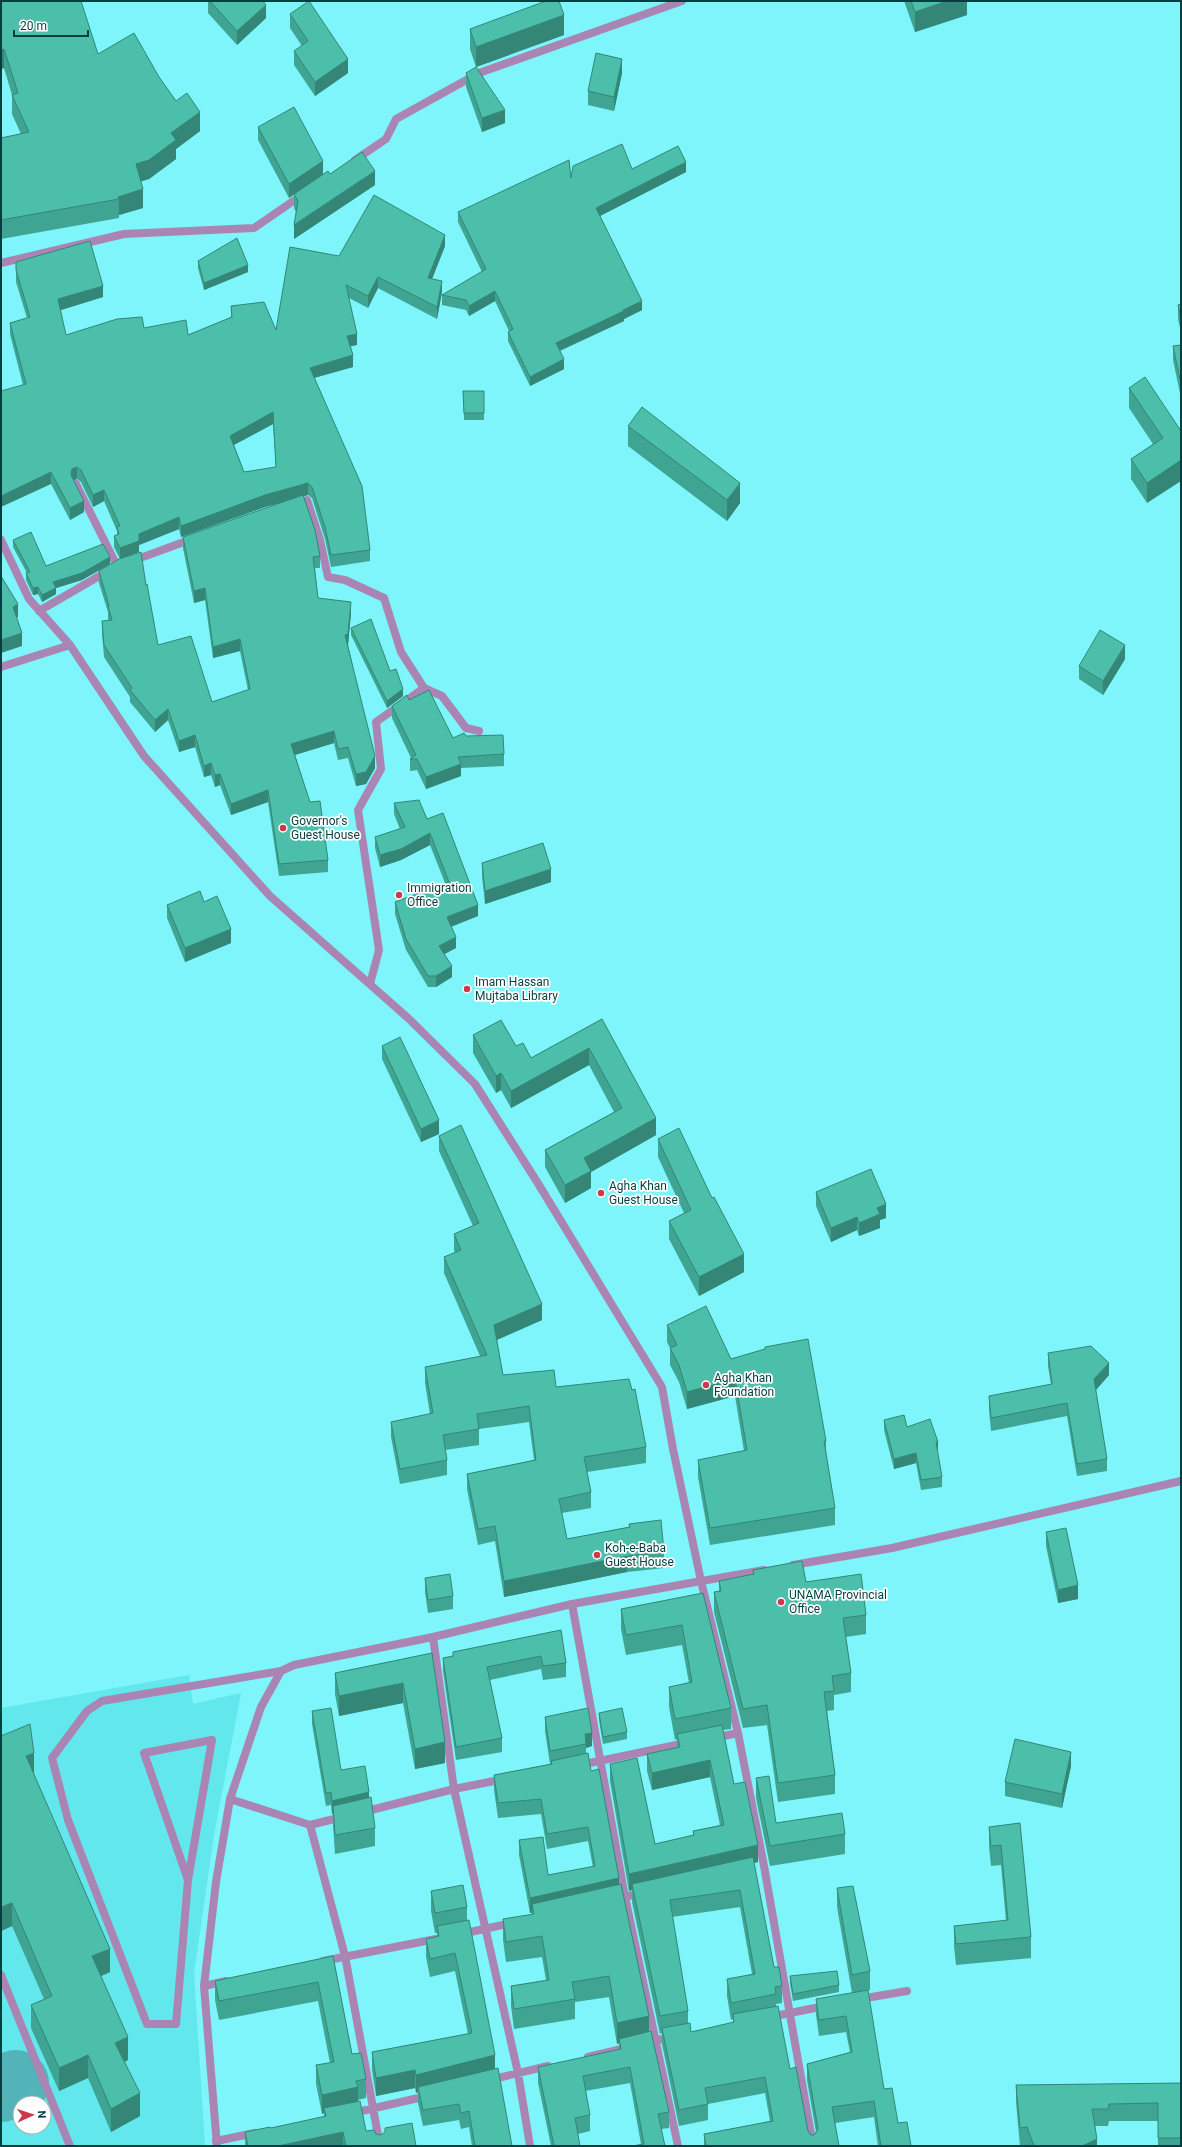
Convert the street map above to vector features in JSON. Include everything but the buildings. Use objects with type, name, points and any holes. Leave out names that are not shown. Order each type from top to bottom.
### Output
[{"type":"street","points":[[347,165],[386,139],[396,119],[479,74],[682,1]]},
{"type":"street","points":[[1,263],[124,234],[254,228],[307,192]]},
{"type":"street","points":[[76,484],[117,566]]},
{"type":"street","points":[[287,506],[307,500],[320,540],[328,577],[345,580],[384,598],[401,652],[424,688],[442,696],[466,728],[479,732]]},
{"type":"street","points":[[39,611],[117,566],[200,536]]},
{"type":"street","points":[[1,540],[29,599],[70,645],[144,756],[270,896],[370,984],[475,1084],[539,1185],[662,1387],[701,1581],[738,1733],[761,1867],[790,2012],[813,2146]]},
{"type":"street","points":[[1,667],[70,645]]},
{"type":"street","points":[[370,984],[380,950],[358,810],[381,769],[376,722],[424,688]]},
{"type":"street","points":[[785,1566],[892,1548],[1181,1481]]},
{"type":"street","points":[[188,1880],[144,1753],[212,1740],[188,1880],[176,2024],[148,2024],[68,1820],[52,1758],[87,1710],[102,1701],[282,1671],[294,1665],[433,1637],[572,1604],[770,1569]]},
{"type":"street","points":[[572,1604],[625,1897],[678,2146]]},
{"type":"street","points":[[433,1637],[454,1789],[518,2073],[530,2146]]},
{"type":"street","points":[[263,2131],[217,2143],[204,1986],[216,1882],[230,1800],[261,1708],[282,1671]]},
{"type":"street","points":[[708,1739],[738,1733]]},
{"type":"street","points":[[570,1766],[692,1742]]},
{"type":"street","points":[[230,1800],[310,1825],[454,1789],[516,1777]]},
{"type":"street","points":[[310,1825],[345,1956],[380,2146]]},
{"type":"street","points":[[602,1902],[648,1892]]},
{"type":"street","points":[[313,1963],[524,1920]]},
{"type":"street","points":[[1,1975],[70,2146]]},
{"type":"street","points":[[204,1986],[235,1979]]},
{"type":"street","points":[[852,2001],[907,1991]]},
{"type":"street","points":[[761,2018],[837,2004]]},
{"type":"street","points":[[579,2059],[678,2036]]},
{"type":"street","points":[[480,2083],[556,2064]]},
{"type":"street","points":[[341,2115],[434,2094]]},
{"type":"shaded area","points":[[189,1675],[193,1704],[241,1693],[214,1835],[194,1974],[205,2146],[1,2146],[1,1708]]},
{"type":"taxiway","points":[[1,2089],[16,2083]]},
{"type":"place","name":"Governor's Guest House","points":[[283,828]]},
{"type":"place","name":"Immigration Office","points":[[399,895]]},
{"type":"place","name":"Imam Hassan Mujtaba Library","points":[[467,989]]},
{"type":"place","name":"Agha Khan Guest House","points":[[601,1193]]},
{"type":"place","name":"Agha Khan Foundation","points":[[706,1385]]},
{"type":"place","name":"Koh-e-Baba Guest House","points":[[597,1555]]},
{"type":"place","name":"UNAMA Provincial Office","points":[[781,1602]]}]
